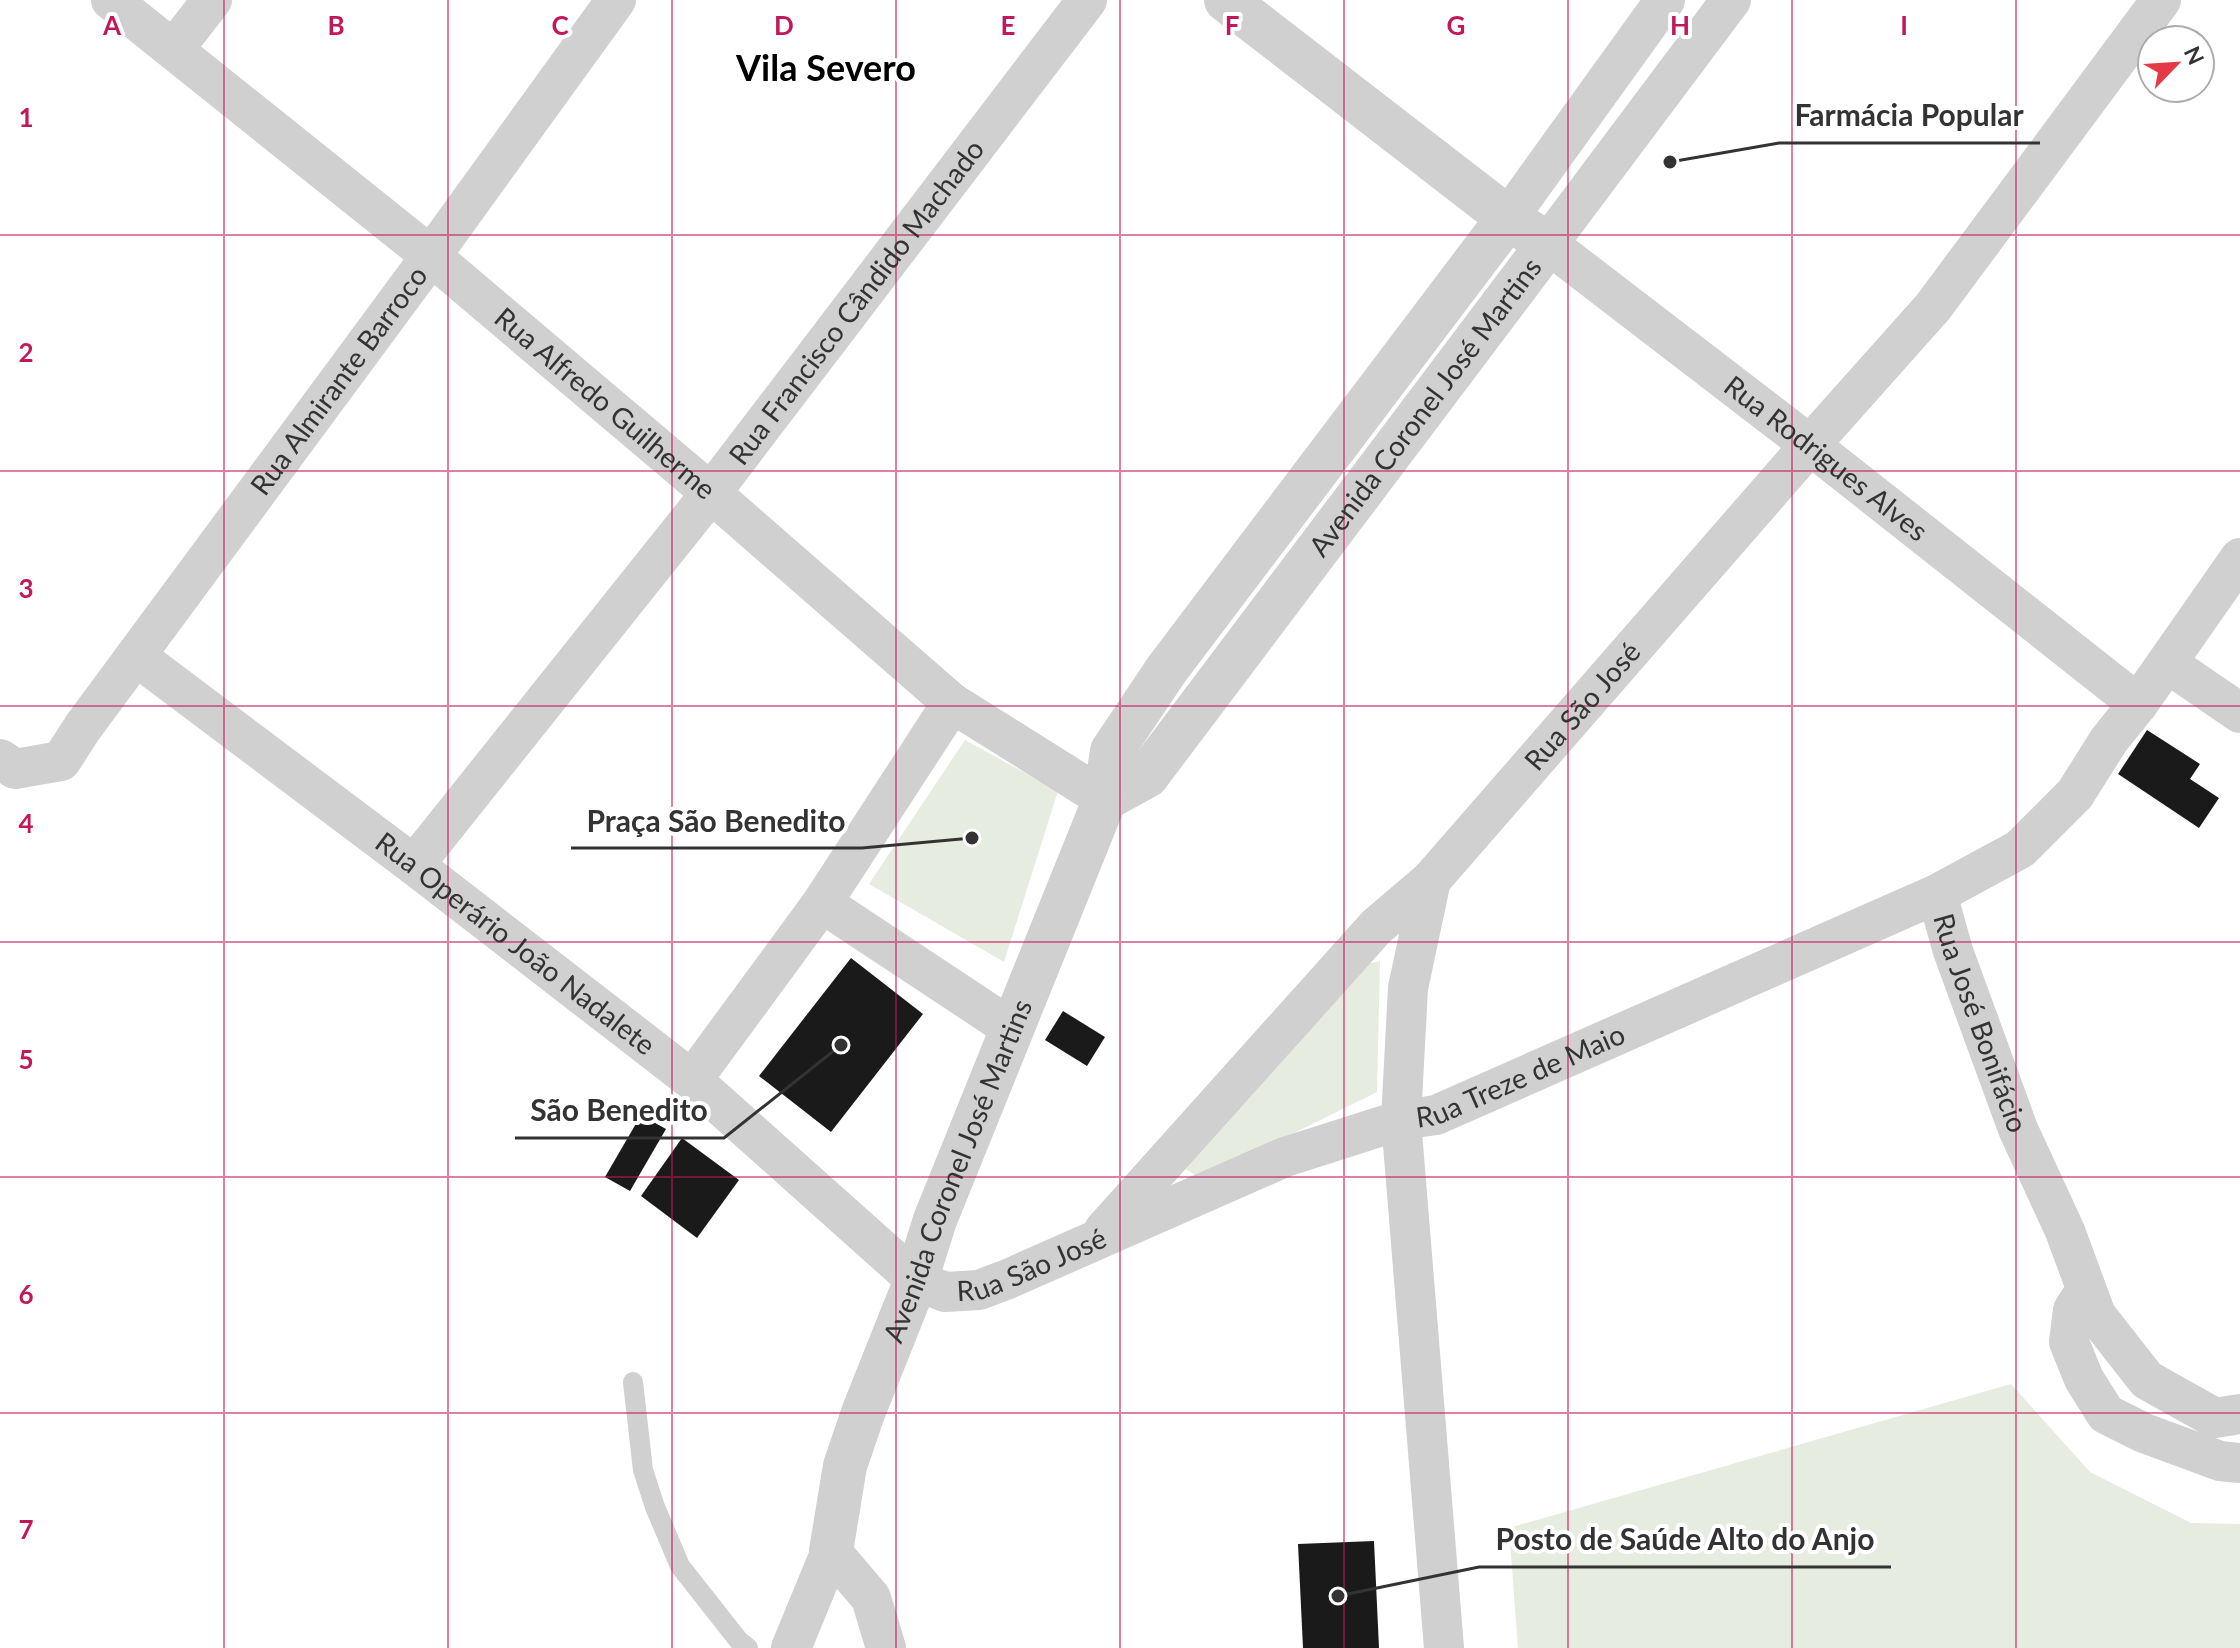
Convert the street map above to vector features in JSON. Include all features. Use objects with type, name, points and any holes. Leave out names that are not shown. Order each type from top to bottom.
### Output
[{"type":"street","name":"Rua Alfredo Guilherme","points":[[111,0],[431,256],[711,493],[952,703],[1105,799]]},
{"type":"street","points":[[174,49],[212,0]]},
{"type":"street","name":"Rua Almirante Barroco","points":[[0,759],[15,769],[61,761],[616,0]]},
{"type":"street","name":"Rua Francisco Cândido Machado","points":[[414,865],[711,493],[1087,0]]},
{"type":"street","name":"Rua Rodrigues Alves","points":[[1226,0],[1508,218],[1548,244],[1810,445],[2138,704]]},
{"type":"street","name":"Avenida Coronel José Martins","points":[[831,1551],[845,1466],[863,1413],[916,1280],[935,1220],[1105,799],[1112,751],[1167,669],[1508,218],[1665,0]]},
{"type":"street","name":"Avenida Coronel José Martins","points":[[1105,799],[1147,776],[1731,0]]},
{"type":"street","name":"Rua São José","points":[[916,1280],[945,1292],[979,1290],[1095,1240],[1376,927],[1431,880],[1933,307],[2161,0]]},
{"type":"street","name":"Rua José Bonifácio","points":[[2240,558],[2138,704],[2109,740],[2075,794],[2020,849],[1937,894],[1953,951],[2018,1129],[2065,1231],[2096,1315],[2147,1380],[2215,1418],[2240,1414]]},
{"type":"street","name":"Rua Operário João Nadalete","points":[[136,656],[692,1080],[916,1280]]},
{"type":"street","points":[[2167,663],[2240,713]]},
{"type":"street","points":[[692,1080],[822,903],[952,703]]},
{"type":"street","points":[[1431,880],[1408,988],[1401,1120],[1444,1648]]},
{"type":"street","name":"Rua Treze de Maio","points":[[1095,1240],[1285,1157],[1401,1120],[1436,1115],[1937,894]]},
{"type":"street","points":[[822,903],[1011,1028]]},
{"type":"street","points":[[2086,1290],[2073,1310],[2069,1342],[2084,1379],[2106,1414],[2144,1433],[2220,1461],[2240,1463]]},
{"type":"street","points":[[791,1648],[831,1551],[871,1598],[886,1648]]},
{"type":"lane","points":[[633,1382],[643,1470],[680,1566],[739,1641],[748,1648]]},
{"type":"shaded area","points":[[965,740],[1058,791],[1004,962],[869,884]]},
{"type":"shaded area","points":[[1380,961],[1377,1092],[1201,1179],[1176,1163],[1355,967]]},
{"type":"shaded area","points":[[2011,1384],[2090,1472],[2191,1523],[2240,1524],[2240,1648],[1518,1648],[1509,1528]]},
{"type":"building","points":[[2147,730],[2200,764],[2190,779],[2219,798],[2199,828],[2118,774]]},
{"type":"building","points":[[851,958],[923,1014],[831,1132],[759,1076]]},
{"type":"building","points":[[1063,1011],[1105,1037],[1087,1066],[1045,1040]]},
{"type":"building","points":[[641,1115],[666,1129],[630,1191],[605,1177]]},
{"type":"building","points":[[682,1138],[739,1180],[697,1238],[641,1196]]},
{"type":"building","points":[[1374,1541],[1379,1648],[1303,1648],[1298,1544]]},
{"type":"place","name":"Farmácia Popular","points":[[1670,162]]},
{"type":"place","name":"Praça São Benedito","points":[[972,838]]},
{"type":"place","name":"São Benedito","points":[[841,1045]]},
{"type":"place","name":"Posto de Saúde Alto do Anjo","points":[[1338,1596]]},
{"type":"district","name":"Vila Severo","points":[[826,68]]}]
